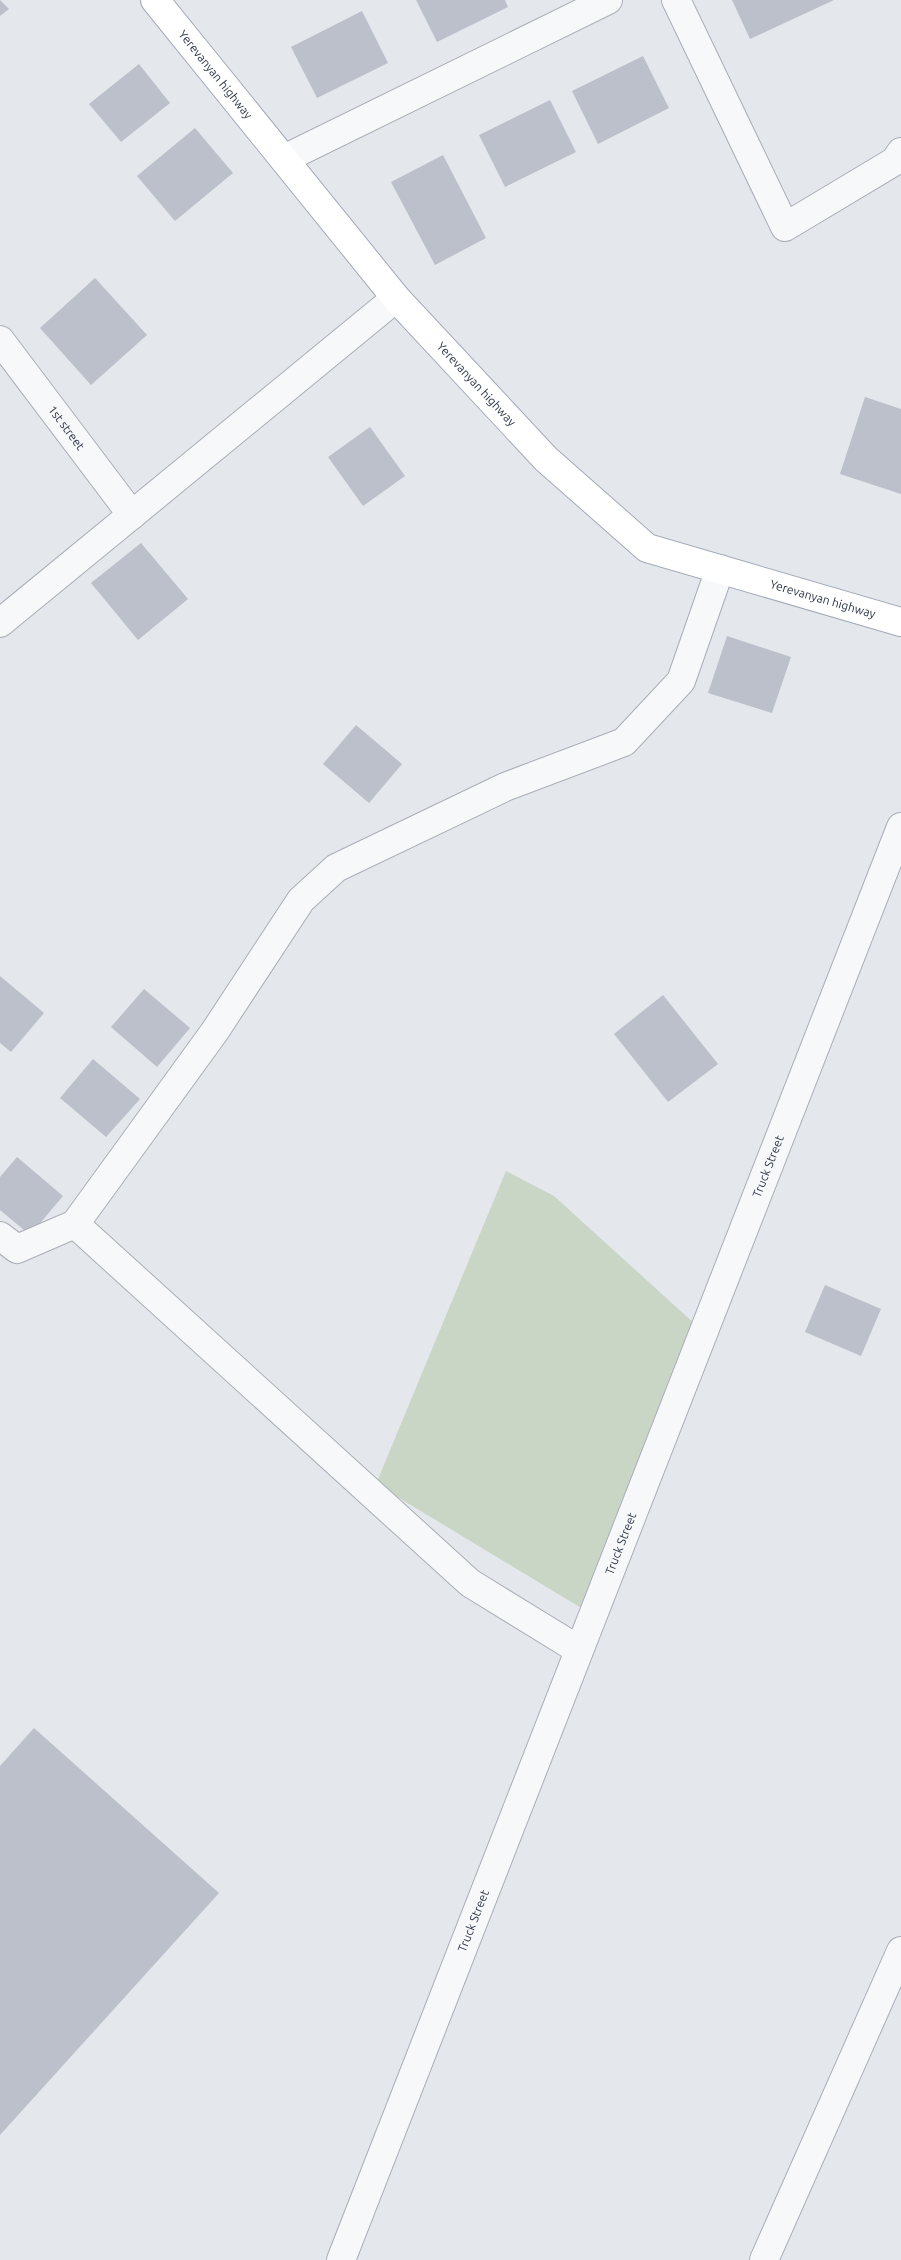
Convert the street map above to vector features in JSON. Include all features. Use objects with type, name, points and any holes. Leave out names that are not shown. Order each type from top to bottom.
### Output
[{"type":"main road","name":"Yerevanyan highway","points":[[155,0],[396,298],[546,459],[647,548],[901,622]]},
{"type":"street","points":[[284,159],[608,0]]},
{"type":"street","points":[[676,0],[785,227],[895,161],[901,152]]},
{"type":"street","points":[[0,623],[396,298]]},
{"type":"street","name":"1st street","points":[[0,340],[132,515]]},
{"type":"street","points":[[0,1236],[17,1249],[75,1224],[215,1031],[301,900],[336,868],[505,787],[624,742],[681,681],[720,569]]},
{"type":"street","name":"Truck Street","points":[[341,2260],[901,827]]},
{"type":"street","points":[[75,1224],[470,1584],[579,1650]]},
{"type":"street","points":[[764,2260],[901,1951]]},
{"type":"green space","points":[[506,1171],[554,1196],[696,1325],[583,1609],[376,1484]]},
{"type":"building","points":[[0,0],[9,9],[0,16]]},
{"type":"building","points":[[416,0],[505,0],[508,7],[437,42]]},
{"type":"building","points":[[732,0],[834,0],[750,39]]},
{"type":"building","points":[[362,11],[388,63],[317,98],[291,47]]},
{"type":"building","points":[[643,56],[669,108],[598,144],[572,91]]},
{"type":"building","points":[[139,64],[170,103],[121,142],[89,104]]},
{"type":"building","points":[[550,100],[576,152],[505,187],[479,135]]},
{"type":"building","points":[[195,128],[233,173],[175,221],[137,176]]},
{"type":"building","points":[[443,155],[486,238],[435,265],[391,182]]},
{"type":"building","points":[[95,278],[147,335],[91,385],[40,328]]},
{"type":"building","points":[[865,397],[901,409],[901,494],[840,474]]},
{"type":"building","points":[[370,427],[405,476],[363,506],[328,457]]},
{"type":"building","points":[[141,543],[188,599],[138,640],[91,583]]},
{"type":"building","points":[[727,636],[791,657],[772,713],[708,693]]},
{"type":"building","points":[[356,725],[402,764],[369,803],[323,764]]},
{"type":"building","points":[[0,976],[44,1013],[11,1052],[0,1043]]},
{"type":"building","points":[[144,989],[190,1028],[157,1067],[111,1027]]},
{"type":"building","points":[[663,995],[718,1064],[668,1102],[614,1034]]},
{"type":"building","points":[[93,1059],[140,1099],[106,1137],[60,1098]]},
{"type":"building","points":[[17,1157],[63,1196],[30,1235],[0,1210],[0,1177]]},
{"type":"building","points":[[825,1285],[881,1309],[861,1356],[805,1332]]},
{"type":"building","points":[[34,1728],[219,1893],[0,2135],[0,1766]]}]
